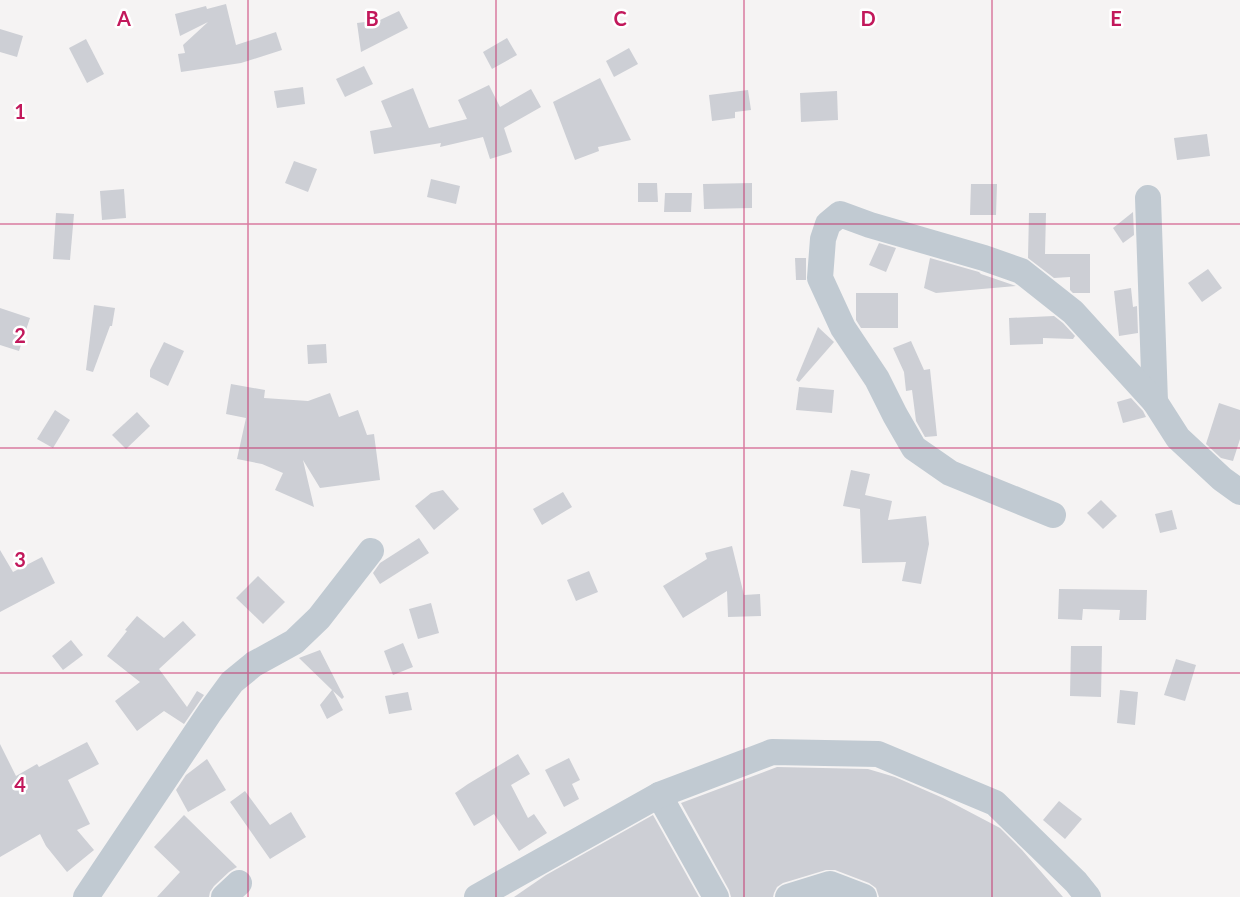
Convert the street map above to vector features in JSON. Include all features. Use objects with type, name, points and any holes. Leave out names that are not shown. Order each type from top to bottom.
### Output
[{"type":"street","points":[[1148,198],[1155,402]]},
{"type":"street","points":[[1053,515],[950,473],[914,448],[877,379],[843,328],[820,278],[823,239],[828,224],[840,214],[1021,271],[1073,312],[1155,402],[1178,438],[1234,480]]},
{"type":"street","points":[[86,897],[232,682],[254,664],[294,642],[319,618],[371,551]]},
{"type":"street","points":[[477,897],[659,795],[772,752],[878,754],[995,803],[1076,882],[1088,897]]},
{"type":"street","points":[[659,795],[716,897]]},
{"type":"street","points":[[788,897],[830,884],[864,897]]},
{"type":"building","points":[[226,4],[236,45],[276,32],[282,50],[241,63],[181,72],[178,54],[185,53],[183,45],[208,22],[180,36],[175,14],[206,6],[207,9]]},
{"type":"building","points":[[399,11],[408,28],[361,52],[357,23],[380,20]]},
{"type":"building","points":[[0,29],[23,36],[17,57],[0,52]]},
{"type":"building","points":[[507,38],[517,55],[492,69],[483,52]]},
{"type":"building","points":[[86,39],[104,74],[87,83],[69,48]]},
{"type":"building","points":[[629,48],[638,64],[614,77],[606,61]]},
{"type":"building","points":[[364,66],[373,84],[345,97],[336,79]]},
{"type":"building","points":[[600,78],[631,140],[598,147],[599,151],[575,160],[553,102]]},
{"type":"building","points":[[489,85],[500,107],[531,89],[541,107],[504,128],[512,152],[490,159],[483,137],[440,147],[441,143],[374,154],[370,131],[392,127],[381,101],[413,88],[429,128],[467,119],[458,100]]},
{"type":"building","points":[[303,87],[305,104],[277,108],[274,91]]},
{"type":"building","points":[[748,90],[751,110],[735,112],[735,118],[712,121],[709,95]]},
{"type":"building","points":[[837,91],[838,120],[801,122],[800,93]]},
{"type":"building","points":[[1207,134],[1210,156],[1177,160],[1174,138]]},
{"type":"building","points":[[294,161],[317,169],[308,192],[285,183]]},
{"type":"building","points":[[431,179],[460,186],[456,204],[427,197]]},
{"type":"building","points":[[638,183],[657,183],[658,202],[638,202]]},
{"type":"building","points":[[752,183],[752,208],[704,209],[703,184]]},
{"type":"building","points":[[971,184],[997,184],[996,215],[970,215]]},
{"type":"building","points":[[124,189],[126,218],[102,220],[100,191]]},
{"type":"building","points":[[665,193],[692,193],[691,212],[664,212]]},
{"type":"building","points":[[1133,212],[1134,235],[1123,243],[1113,228]]},
{"type":"building","points":[[56,213],[74,214],[70,260],[53,259]]},
{"type":"building","points":[[1029,213],[1046,213],[1045,254],[1090,254],[1090,293],[1073,293],[1070,290],[1070,277],[1054,278],[1028,258]]},
{"type":"building","points":[[879,243],[896,248],[886,272],[869,265]]},
{"type":"building","points":[[795,258],[806,258],[806,280],[796,280]]},
{"type":"building","points":[[930,258],[979,272],[1016,286],[936,293],[924,288]]},
{"type":"building","points":[[1208,269],[1222,288],[1202,302],[1188,283]]},
{"type":"building","points":[[1131,288],[1133,307],[1137,306],[1138,333],[1119,336],[1114,291]]},
{"type":"building","points":[[856,293],[898,293],[898,328],[861,328],[856,320]]},
{"type":"building","points":[[94,305],[115,308],[112,326],[110,326],[93,372],[86,370]]},
{"type":"building","points":[[0,308],[30,318],[19,351],[0,345]]},
{"type":"building","points":[[1054,316],[1075,336],[1073,339],[1043,338],[1043,344],[1010,345],[1009,318]]},
{"type":"building","points":[[818,327],[834,342],[799,382],[796,380]]},
{"type":"building","points":[[911,341],[924,370],[930,369],[937,436],[925,437],[916,421],[912,390],[906,391],[904,372],[893,348]]},
{"type":"building","points":[[164,342],[184,351],[168,386],[150,377],[150,370]]},
{"type":"building","points":[[326,344],[327,363],[308,364],[307,345]]},
{"type":"building","points":[[231,384],[265,390],[264,398],[308,401],[330,393],[339,417],[358,410],[367,435],[374,434],[380,480],[320,488],[303,460],[314,507],[275,490],[283,473],[262,464],[237,459],[246,418],[226,414]]},
{"type":"building","points":[[799,387],[834,390],[832,413],[796,410]]},
{"type":"building","points":[[1131,398],[1146,417],[1123,423],[1117,402]]},
{"type":"building","points":[[1219,403],[1240,410],[1240,439],[1233,461],[1221,458],[1206,444]]},
{"type":"building","points":[[55,410],[70,420],[53,448],[37,439]]},
{"type":"building","points":[[137,412],[150,426],[126,449],[112,435]]},
{"type":"building","points":[[851,470],[870,474],[865,495],[892,501],[888,520],[926,516],[929,544],[921,584],[902,581],[906,562],[862,563],[860,509],[843,506]]},
{"type":"building","points":[[443,490],[459,509],[434,530],[415,506],[431,493]]},
{"type":"building","points":[[563,492],[572,507],[542,525],[533,509]]},
{"type":"building","points":[[1101,500],[1117,516],[1103,529],[1087,513]]},
{"type":"building","points":[[1172,510],[1177,529],[1160,533],[1155,514]]},
{"type":"building","points":[[419,538],[429,553],[380,584],[373,573],[380,563]]},
{"type":"building","points":[[732,546],[744,595],[760,594],[761,616],[728,617],[727,591],[683,618],[663,586],[707,559],[705,553]]},
{"type":"building","points":[[0,550],[13,572],[42,557],[55,583],[0,612]]},
{"type":"building","points":[[589,571],[598,592],[576,601],[567,580]]},
{"type":"building","points":[[258,576],[285,602],[263,624],[236,598]]},
{"type":"building","points":[[1059,589],[1147,590],[1146,620],[1119,620],[1120,610],[1083,609],[1082,620],[1058,619]]},
{"type":"building","points":[[431,603],[439,633],[418,639],[409,609]]},
{"type":"building","points":[[137,616],[164,638],[183,621],[196,635],[159,669],[187,707],[197,691],[204,695],[184,724],[164,711],[137,731],[115,701],[140,682],[107,656]]},
{"type":"building","points":[[71,640],[83,655],[63,670],[52,656]]},
{"type":"building","points":[[403,643],[413,667],[393,675],[384,651]]},
{"type":"building","points":[[1071,646],[1102,646],[1101,697],[1070,696]]},
{"type":"building","points":[[320,650],[344,697],[342,699],[333,691],[343,710],[327,719],[320,705],[332,690],[299,658]]},
{"type":"building","points":[[1176,659],[1196,665],[1185,701],[1164,695]]},
{"type":"building","points":[[1120,690],[1138,692],[1135,725],[1117,723]]},
{"type":"building","points":[[408,692],[412,710],[389,714],[385,696]]},
{"type":"building","points":[[87,742],[99,764],[68,780],[90,824],[77,830],[94,850],[67,872],[46,846],[40,834],[0,857],[0,744],[16,776],[37,764],[39,767]]},
{"type":"building","points":[[518,754],[530,774],[511,785],[528,818],[534,814],[547,833],[519,851],[494,814],[474,826],[455,793]]},
{"type":"building","points":[[569,758],[580,780],[572,784],[579,799],[564,807],[545,770]]},
{"type":"building","points":[[207,759],[226,790],[188,812],[176,790],[186,775]]},
{"type":"building","points":[[777,767],[868,769],[895,777],[943,798],[1000,828],[1063,897],[879,897],[876,888],[869,883],[835,870],[826,870],[783,883],[777,887],[773,897],[731,897],[681,803]]},
{"type":"building","points":[[245,791],[270,825],[291,812],[306,837],[270,859],[230,802]]},
{"type":"building","points":[[1059,801],[1082,819],[1065,839],[1043,820]]},
{"type":"building","points":[[184,815],[237,867],[214,886],[209,897],[157,897],[180,872],[154,847]]},
{"type":"building","points":[[653,815],[699,897],[514,897],[546,875]]}]
